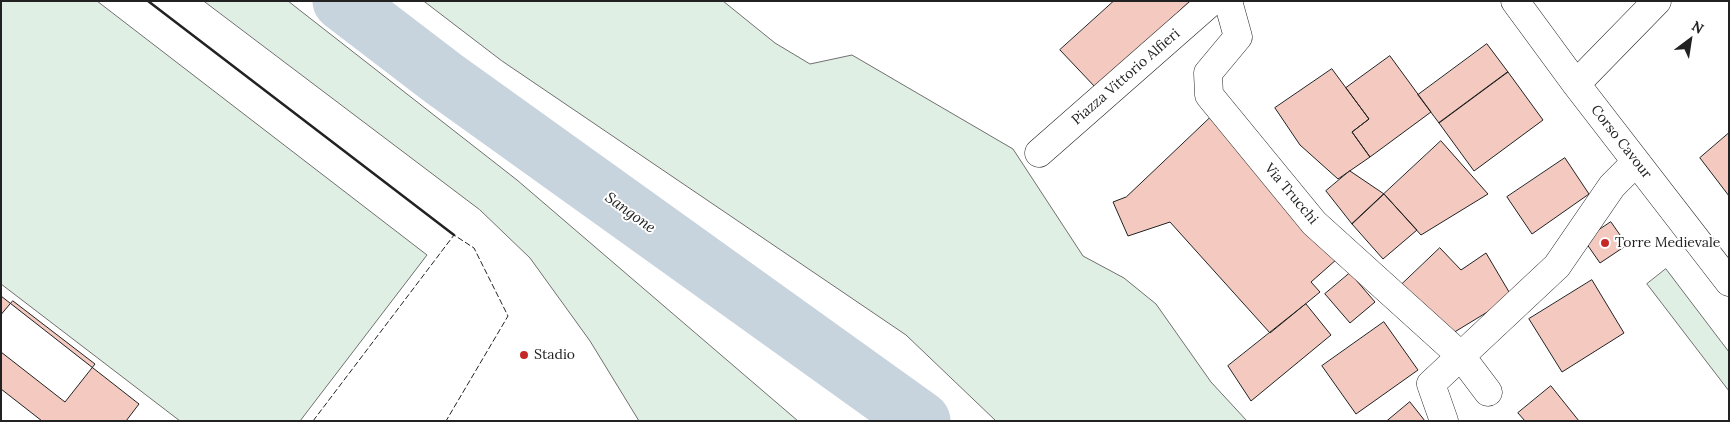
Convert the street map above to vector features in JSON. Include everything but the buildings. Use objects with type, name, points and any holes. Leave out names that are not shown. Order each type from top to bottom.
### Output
[{"type":"street","name":"Piazza Vittorio Alfieri","points":[[1039,153],[1212,1]]},
{"type":"street","name":"Via Trucchi","points":[[1228,1],[1238,37],[1208,73],[1209,95],[1314,223],[1460,355],[1488,392]]},
{"type":"street","name":"Corso Cavour","points":[[1515,1],[1576,84],[1729,282]]},
{"type":"street","points":[[1576,84],[1658,1]]},
{"type":"street","points":[[1444,421],[1431,384],[1557,266],[1612,186],[1636,162]]},
{"type":"green space","points":[[1,1],[97,1],[427,255],[300,421],[180,421],[1,284]]},
{"type":"green space","points":[[204,1],[288,1],[517,180],[798,421],[639,421],[590,341],[530,258],[480,210]]},
{"type":"green space","points":[[424,1],[723,1],[775,43],[810,64],[852,55],[1013,149],[1083,256],[1124,278],[1156,304],[1211,382],[1247,421],[996,421],[906,335],[502,61]]},
{"type":"green space","points":[[1666,269],[1729,352],[1729,391],[1647,284]]},
{"type":"waterway","name":"Sangone","points":[[342,1],[444,79],[921,421]]},
{"type":"fence","points":[[313,421],[454,235],[474,248],[508,316],[446,421]]},
{"type":"wall","points":[[148,1],[454,235]]},
{"type":"place","name":"Torre Medievale","points":[[1605,243]]},
{"type":"place","name":"Stadio","points":[[524,355]]}]
